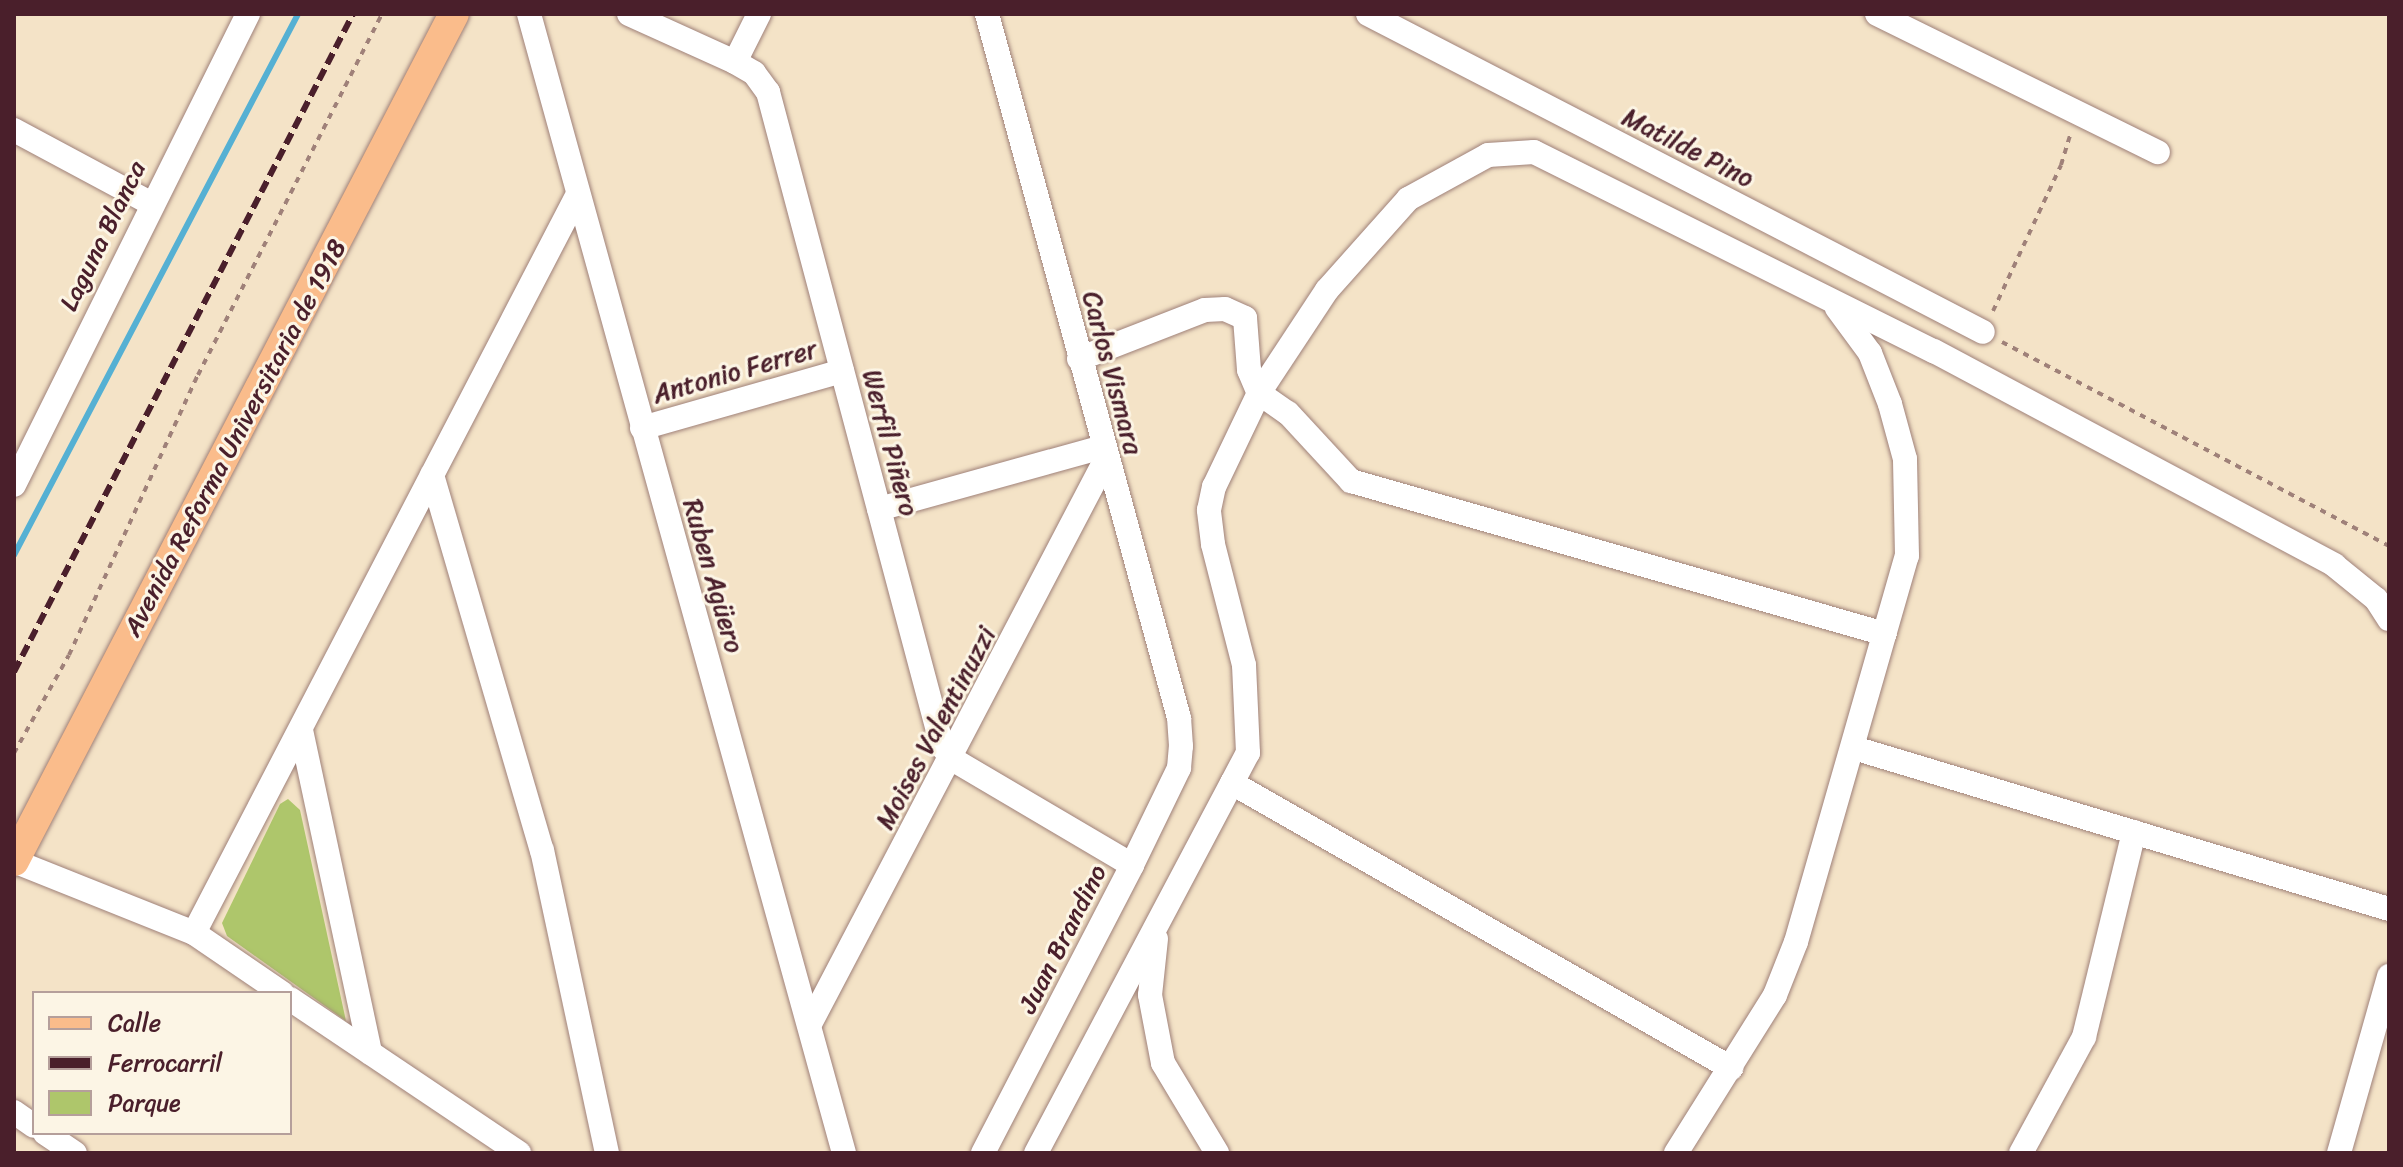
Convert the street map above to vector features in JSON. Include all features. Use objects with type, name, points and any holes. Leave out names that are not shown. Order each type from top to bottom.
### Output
[{"type":"main road","name":"Avenida Reforma Universitaria de 1918","points":[[14,861],[454,14]]},
{"type":"street","name":"Laguna Blanca","points":[[14,485],[150,203],[248,14]]},
{"type":"street","name":"Ruben Agüero","points":[[529,14],[642,428],[811,1022],[844,1153]]},
{"type":"street","name":"Werfil Piñero","points":[[629,14],[735,62],[754,73],[768,92],[942,746],[952,759]]},
{"type":"street","points":[[735,62],[759,14]]},
{"type":"street","name":"Carlos Vismara","points":[[987,14],[1179,718],[1181,746]]},
{"type":"street","name":"Matilde Pino","points":[[1368,14],[1983,332]]},
{"type":"street","points":[[1877,14],[2158,152]]},
{"type":"street","points":[[14,130],[150,203]]},
{"type":"street","points":[[1036,1153],[1248,753],[1249,711],[1244,665],[1213,544],[1209,510],[1214,487],[1259,393],[1327,290],[1408,199],[1488,155],[1534,152],[1829,299],[2334,565],[2376,599],[2389,619]]},
{"type":"street","points":[[194,933],[578,194]]},
{"type":"street","points":[[1676,1153],[1775,995],[1796,942],[1907,556],[1905,459],[1870,353],[1829,299]]},
{"type":"street","points":[[1079,359],[1205,310],[1225,309],[1245,318],[1249,370],[1259,393],[1288,413],[1332,467],[1351,481],[1885,634]]},
{"type":"street","name":"Antonio Ferrer","points":[[642,428],[842,371]]},
{"type":"street","points":[[879,509],[1105,453]]},
{"type":"street","name":"Moises Valentinuzzi","points":[[811,1022],[952,759],[1105,453]]},
{"type":"street","points":[[432,475],[542,850],[607,1153]]},
{"type":"street","points":[[301,730],[370,1053]]},
{"type":"street","name":"Juan Brandino","points":[[983,1153],[1132,865],[1179,768],[1181,746]]},
{"type":"street","points":[[1854,748],[2389,909]]},
{"type":"street","points":[[952,759],[1132,865]]},
{"type":"street","points":[[1232,783],[1731,1068]]},
{"type":"street","points":[[2021,1153],[2084,1037],[2134,832]]},
{"type":"street","points":[[14,861],[194,933],[279,991]]},
{"type":"street","points":[[1157,925],[1150,995],[1163,1063],[1217,1153]]},
{"type":"street","points":[[2339,1153],[2383,1019],[2389,976]]},
{"type":"street","points":[[292,1000],[519,1153]]},
{"type":"street","points":[[14,1112],[32,1125]]},
{"type":"street","points":[[48,1135],[75,1153]]},
{"type":"path","points":[[14,753],[69,655],[198,375],[382,14]]},
{"type":"path","points":[[2077,112],[2061,165],[1983,332],[2389,546]]},
{"type":"green space","points":[[288,799],[300,810],[346,1021],[227,936],[222,923],[280,804]]},
{"type":"waterway","points":[[14,555],[298,14]]},
{"type":"railway","points":[[14,672],[353,14]]}]
